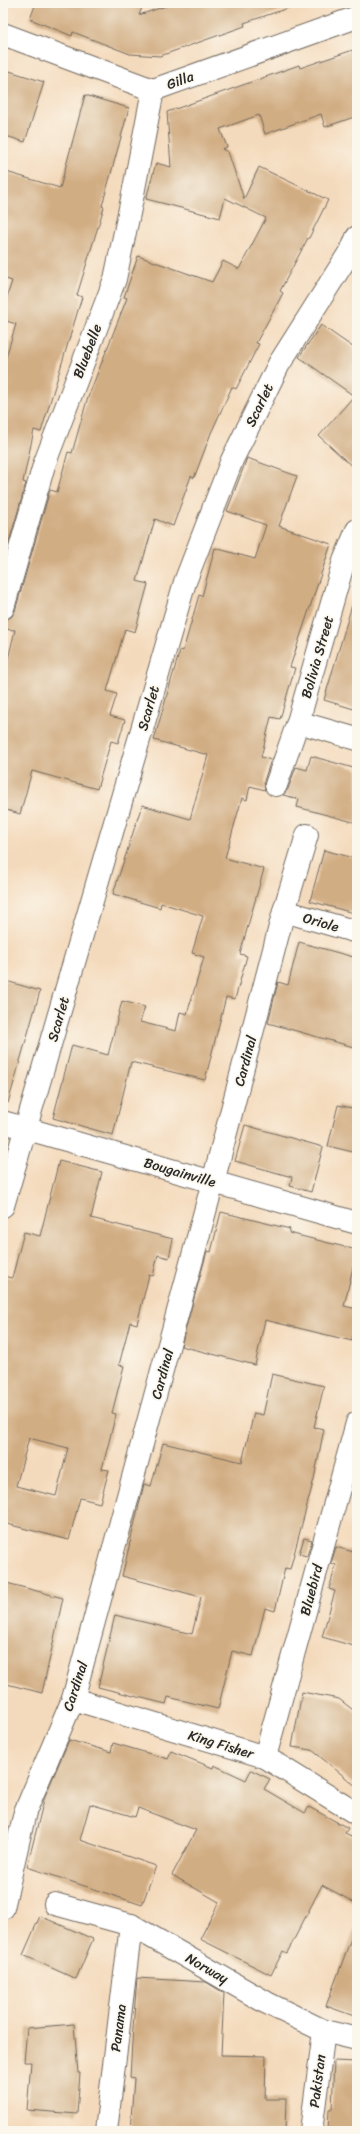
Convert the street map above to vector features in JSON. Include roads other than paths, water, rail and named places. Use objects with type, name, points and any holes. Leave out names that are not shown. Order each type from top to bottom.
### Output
[{"type":"street","name":"Gilla","points":[[3,34],[152,90],[357,17]]},
{"type":"street","name":"Bluebelle","points":[[5,597],[44,465],[114,279],[132,198],[152,90]]},
{"type":"street","name":"Scarlet","points":[[3,1206],[185,582],[206,524],[232,460],[279,364],[357,237]]},
{"type":"street","name":"Bolivia Street","points":[[276,784],[351,563],[357,530]]},
{"type":"street","points":[[298,722],[357,739]]},
{"type":"street","name":"Cardinal","points":[[3,1908],[25,1812],[73,1699],[213,1182],[284,911],[307,835]]},
{"type":"street","name":"Oriole","points":[[284,911],[357,932]]},
{"type":"street","name":"Bougainville","points":[[3,1122],[357,1223]]},
{"type":"street","name":"Bluebird","points":[[265,1757],[357,1423]]},
{"type":"street","name":"King Fisher","points":[[73,1699],[265,1757],[357,1814]]},
{"type":"street","name":"Norway","points":[[54,1904],[131,1925],[267,2003],[324,2031],[357,2039]]},
{"type":"street","name":"Panama","points":[[106,2131],[131,1925]]},
{"type":"street","name":"Pakistan","points":[[311,2131],[324,2031]]}]
